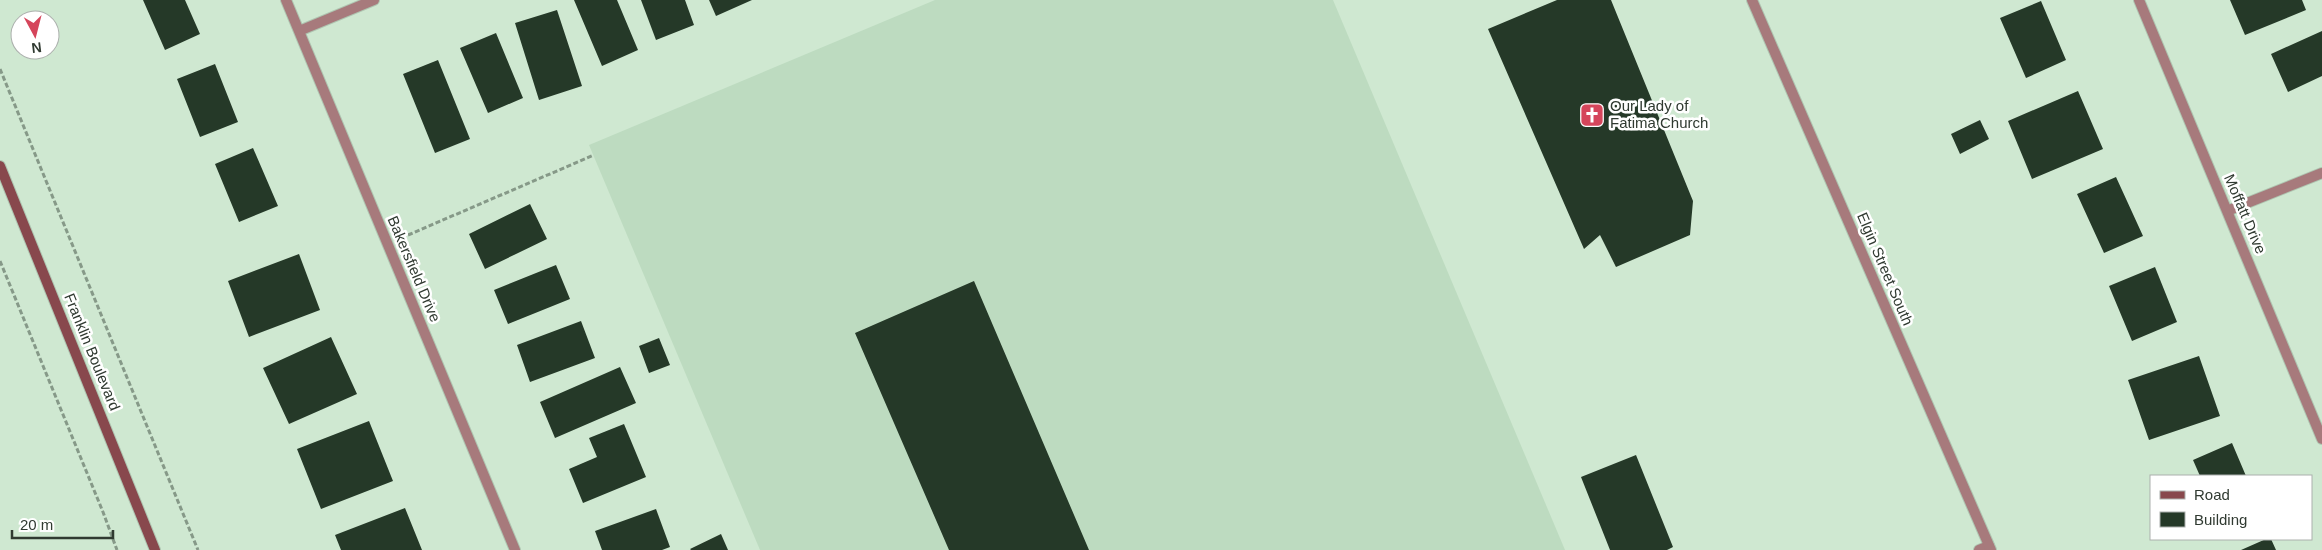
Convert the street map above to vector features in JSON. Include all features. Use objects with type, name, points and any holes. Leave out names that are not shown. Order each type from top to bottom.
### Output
[{"type":"main road","name":"Franklin Boulevard","points":[[0,166],[155,550]]},
{"type":"street","name":"Bakersfield Drive","points":[[286,0],[515,550]]},
{"type":"street","points":[[299,31],[374,0]]},
{"type":"street","name":"Elgin Street South","points":[[1752,0],[1987,549]]},
{"type":"street","name":"Moffatt Drive","points":[[2139,0],[2322,439]]},
{"type":"street","points":[[2227,211],[2322,173]]},
{"type":"path","points":[[0,69],[198,550]]},
{"type":"path","points":[[386,243],[594,155]]},
{"type":"path","points":[[0,261],[100,503],[117,550]]},
{"type":"shaded area","points":[[935,0],[1333,0],[1565,550],[760,550],[589,145]]},
{"type":"building","points":[[143,0],[185,0],[200,34],[165,50]]},
{"type":"building","points":[[574,0],[617,0],[638,50],[602,66]]},
{"type":"building","points":[[641,0],[685,0],[694,25],[656,40]]},
{"type":"building","points":[[709,0],[752,0],[716,16]]},
{"type":"building","name":"Our Lady of Fatima Church","points":[[1557,0],[1611,0],[1693,201],[1690,235],[1616,267],[1600,235],[1584,249],[1488,29]]},
{"type":"building","points":[[2230,0],[2302,0],[2306,10],[2245,35]]},
{"type":"building","points":[[2041,1],[2066,60],[2026,78],[2000,18]]},
{"type":"building","points":[[557,10],[582,86],[539,100],[515,23]]},
{"type":"building","points":[[2322,31],[2322,76],[2288,92],[2271,54]]},
{"type":"building","points":[[496,33],[523,98],[488,113],[460,48]]},
{"type":"building","points":[[438,60],[470,139],[435,153],[403,74]]},
{"type":"building","points":[[215,64],[238,122],[200,137],[177,79]]},
{"type":"building","points":[[2078,91],[2103,149],[2032,179],[2008,121]]},
{"type":"building","points":[[1980,120],[1989,139],[1960,154],[1951,134]]},
{"type":"building","points":[[253,148],[278,206],[239,222],[215,164]]},
{"type":"building","points":[[2116,177],[2143,236],[2104,253],[2077,194]]},
{"type":"building","points":[[530,204],[547,239],[485,269],[469,234]]},
{"type":"building","points":[[299,254],[320,310],[249,337],[228,281]]},
{"type":"building","points":[[556,265],[570,299],[508,324],[494,290]]},
{"type":"building","points":[[2155,267],[2177,322],[2132,341],[2109,286]]},
{"type":"building","points":[[974,281],[1089,550],[949,550],[855,333]]},
{"type":"building","points":[[581,321],[595,358],[530,382],[517,345]]},
{"type":"building","points":[[331,337],[357,394],[289,424],[263,368]]},
{"type":"building","points":[[659,338],[670,365],[649,373],[639,346]]},
{"type":"building","points":[[2199,356],[2220,416],[2149,440],[2128,380]]},
{"type":"building","points":[[620,367],[636,403],[555,438],[540,402]]},
{"type":"building","points":[[369,421],[393,481],[321,509],[297,449]]},
{"type":"building","points":[[624,424],[646,477],[583,503],[569,469],[597,457],[589,438]]},
{"type":"building","points":[[2232,443],[2246,475],[2200,475],[2193,460]]},
{"type":"building","points":[[1636,455],[1673,547],[1667,550],[1610,550],[1581,477]]},
{"type":"building","points":[[405,508],[422,550],[341,550],[335,535]]},
{"type":"building","points":[[656,509],[670,547],[662,550],[602,550],[595,531]]},
{"type":"building","points":[[721,534],[728,550],[690,549]]},
{"type":"building","points":[[2264,540],[2271,540],[2276,550],[2241,550]]},
{"type":"place","name":"Our Lady of Fatima Church","points":[[1592,115]]}]
